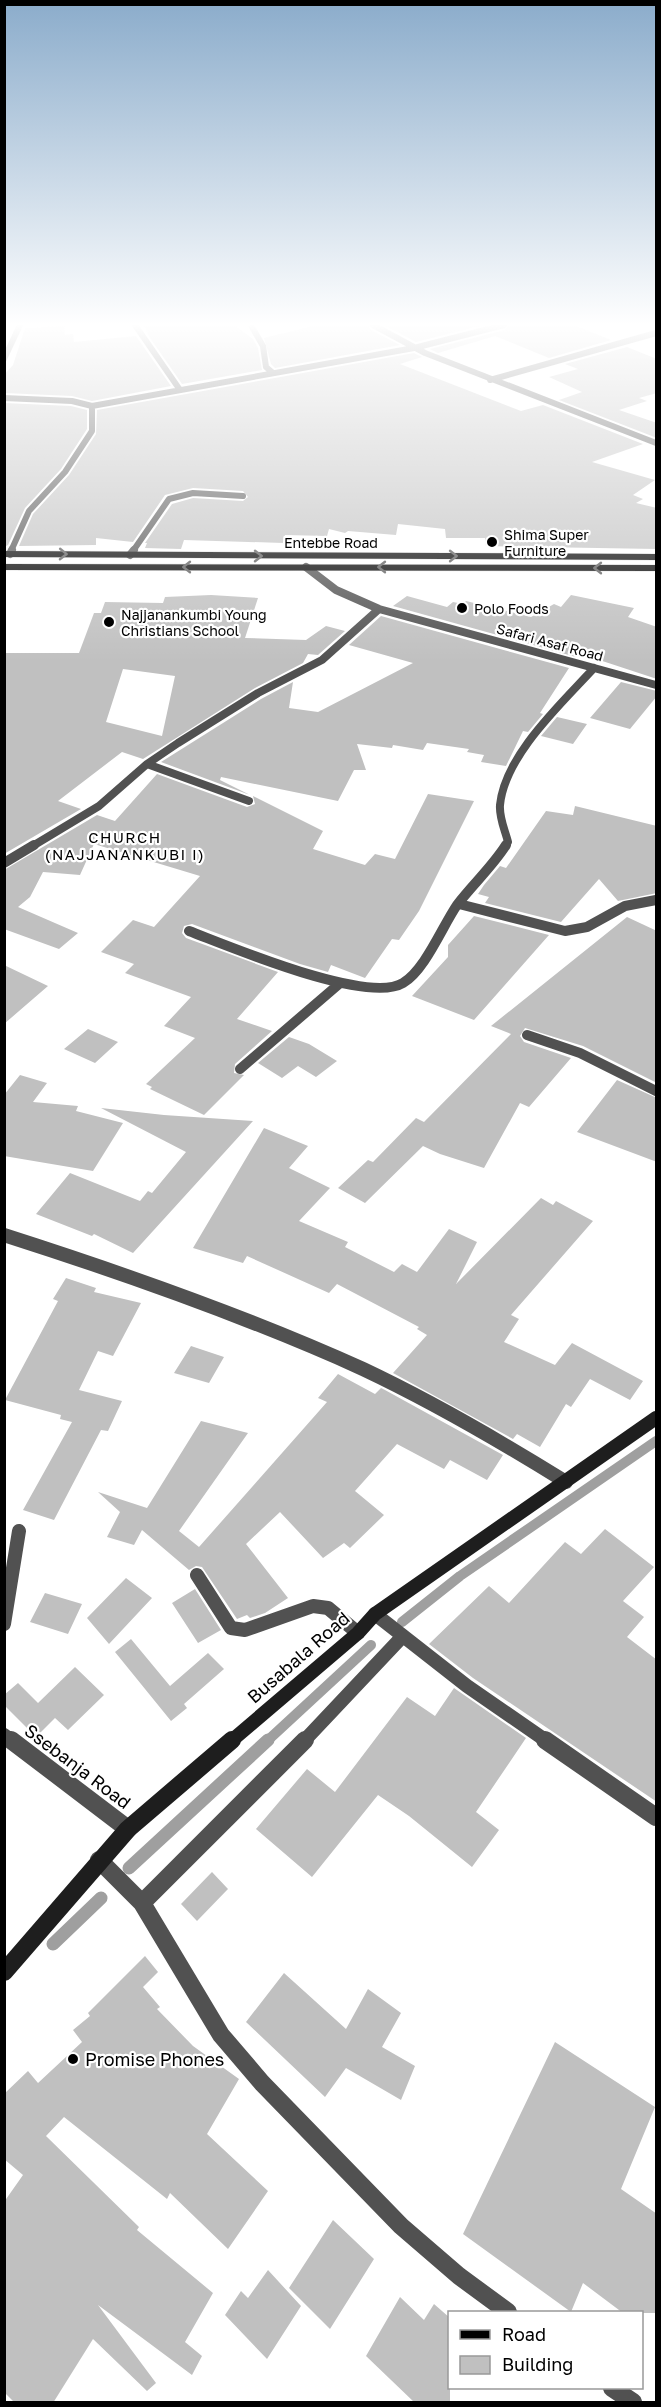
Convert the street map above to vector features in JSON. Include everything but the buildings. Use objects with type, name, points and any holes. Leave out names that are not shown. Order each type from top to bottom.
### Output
[{"type":"main road","name":"Entebbe Road","points":[[7,554],[657,557]]},
{"type":"main road","name":"Entebbe Road","points":[[4,567],[657,568]]},
{"type":"street","points":[[7,554],[29,511],[65,472],[88,437]]},
{"type":"street","points":[[642,437],[657,443]]},
{"type":"street","points":[[130,555],[169,499],[193,493],[243,496]]},
{"type":"street","name":"Safari Asaf Road","points":[[306,567],[336,590],[379,609],[657,685]]},
{"type":"street","points":[[4,863],[99,806],[147,764],[258,693],[322,660],[379,609]]},
{"type":"street","points":[[189,931],[339,984],[387,990],[403,984],[459,904],[508,842],[500,805],[521,754],[539,729],[594,668]]},
{"type":"street","points":[[147,764],[249,801]]},
{"type":"street","points":[[459,904],[565,931],[587,927],[625,906],[657,900]]},
{"type":"street","points":[[240,1069],[339,984]]},
{"type":"street","points":[[528,1035],[580,1053],[657,1091]]},
{"type":"street","points":[[4,1235],[138,1278],[339,1356],[515,1448],[566,1482]]},
{"type":"street","name":"Busabala Road","points":[[4,1972],[128,1829],[358,1633],[375,1614],[657,1418]]},
{"type":"street","points":[[4,1624],[19,1531]]},
{"type":"street","points":[[197,1575],[231,1628],[245,1630],[313,1606],[328,1608],[358,1633]]},
{"type":"street","points":[[375,1614],[402,1638],[467,1686],[657,1817]]},
{"type":"street","points":[[142,1904],[303,1743],[402,1638]]},
{"type":"street","name":"Ssebanja Road","points":[[4,1735],[128,1829]]},
{"type":"street","points":[[99,1860],[142,1904],[221,2035],[262,2082],[401,2226],[459,2276],[505,2311]]},
{"type":"street","points":[[613,2389],[633,2403]]},
{"type":"waterway","points":[[402,1622],[460,1576],[656,1441]]},
{"type":"waterway","points":[[266,1742],[371,1645]]},
{"type":"waterway","points":[[129,1868],[268,1740]]},
{"type":"waterway","points":[[53,1944],[101,1898]]},
{"type":"place","name":"Shima Super Furniture","points":[[492,542]]},
{"type":"place","name":"Polo Foods","points":[[462,608]]},
{"type":"place","name":"Najjanankumbi Young Christians School","points":[[109,622]]},
{"type":"place","name":"Promise Phones","points":[[73,2059]]},
{"type":"district","name":"CHURCH (NAJJANANKUBI I)","points":[[125,846]]}]
